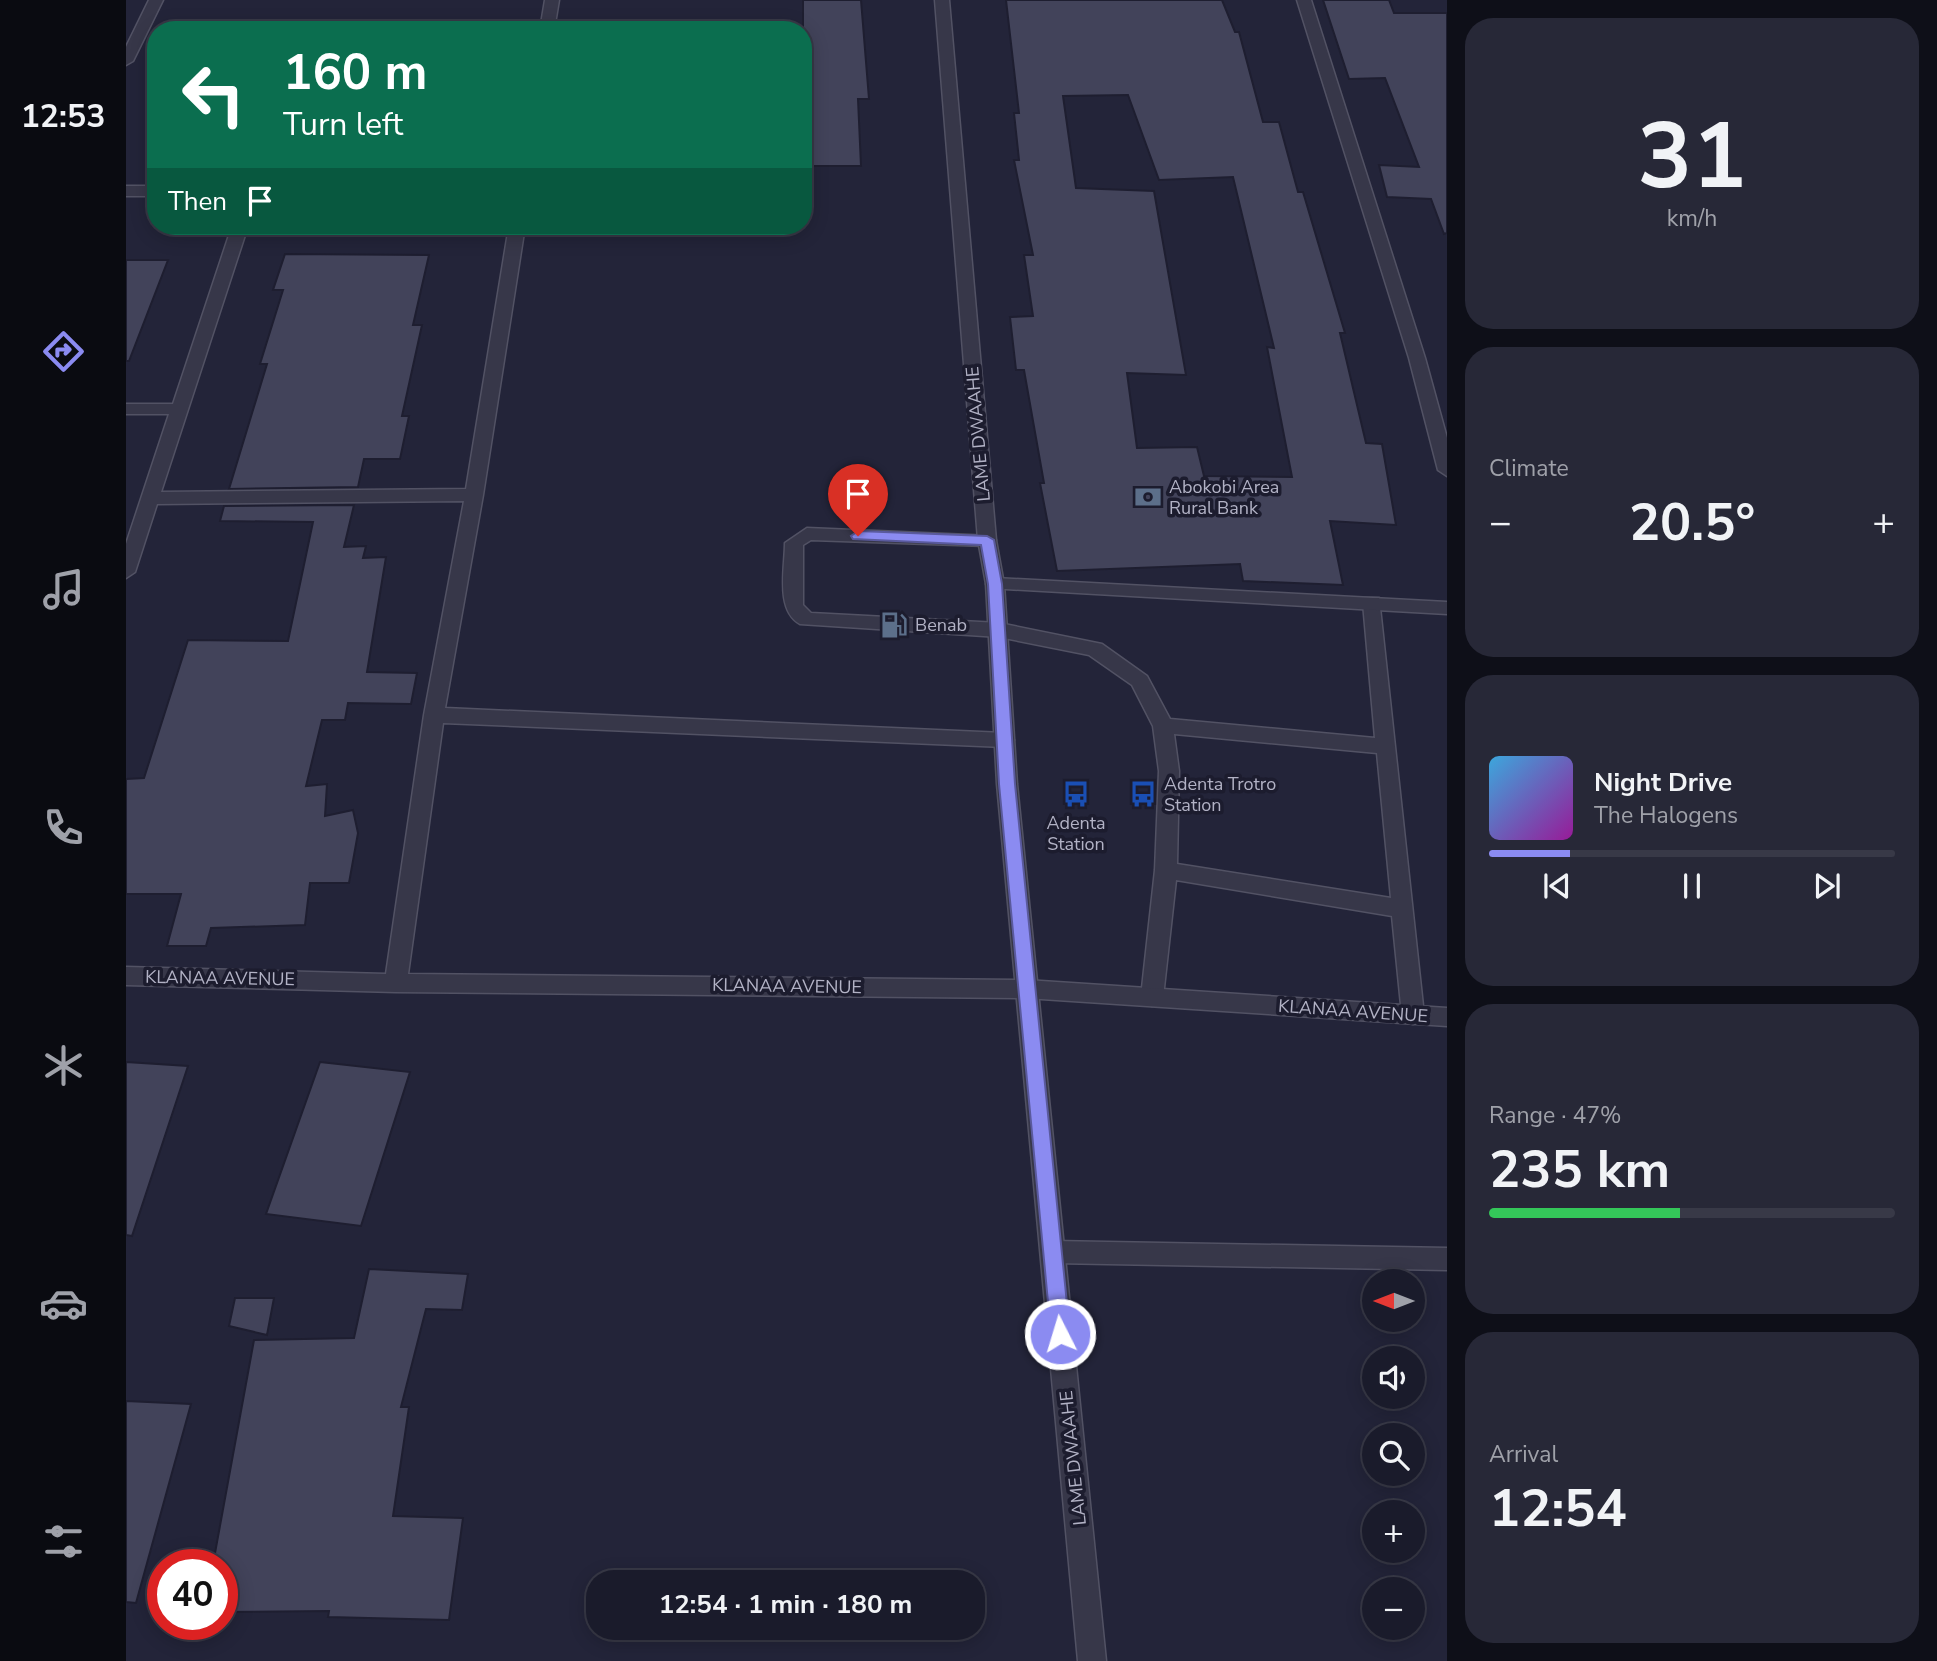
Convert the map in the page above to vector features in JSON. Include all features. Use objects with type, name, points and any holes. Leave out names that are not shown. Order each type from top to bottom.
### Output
[{"type":"street","points":[[126,61],[130,41],[156,0]]},
{"type":"street","points":[[548,21],[552,0]]},
{"type":"street","name":"LAME DWAAHE","points":[[942,0],[987,540],[995,584],[999,630],[1004,740],[1026,989],[1093,1661]]},
{"type":"street","points":[[1304,0],[1417,358],[1447,470]]},
{"type":"street","points":[[126,191],[147,191]]},
{"type":"street","points":[[126,572],[237,235]]},
{"type":"street","points":[[396,983],[434,715],[474,495],[516,235]]},
{"type":"street","points":[[126,409],[181,409]]},
{"type":"street","points":[[152,498],[474,495]]},
{"type":"street","points":[[987,540],[807,534],[793,543],[794,605],[798,614],[807,619],[999,630],[1096,649],[1140,681],[1163,726],[1168,771],[1166,870],[1153,997]]},
{"type":"street","points":[[995,584],[1447,608]]},
{"type":"street","points":[[1373,603],[1413,1014]]},
{"type":"street","points":[[434,715],[1004,740]]},
{"type":"street","points":[[1163,726],[1386,746]]},
{"type":"street","points":[[1166,870],[1403,909]]},
{"type":"street","name":"KLANAA AVENUE","points":[[126,976],[396,983],[1026,989],[1447,1017]]},
{"type":"street","points":[[1053,1252],[1447,1259]]},
{"type":"building","points":[[803,0],[861,0],[869,99],[858,99],[861,166],[812,166],[812,21],[803,21]]},
{"type":"building","points":[[1006,0],[1222,0],[1235,32],[1239,32],[1263,122],[1279,122],[1298,192],[1303,192],[1345,333],[1340,333],[1366,443],[1382,444],[1396,525],[1330,521],[1343,585],[1243,581],[1240,564],[1057,571],[1040,483],[1044,483],[1024,370],[1016,370],[1010,317],[1033,316],[1024,255],[1033,255],[1014,160],[1019,160],[1014,113],[1019,113]],"holes":[[[1128,95],[1159,180],[1233,177],[1274,348],[1267,347],[1292,477],[1204,476],[1197,447],[1137,448],[1127,373],[1186,375],[1154,191],[1076,188],[1063,96]]]},
{"type":"building","points":[[1323,0],[1389,0],[1394,13],[1447,13],[1447,233],[1444,234],[1431,199],[1387,197],[1379,165],[1419,167],[1385,78],[1349,79]]},
{"type":"building","points":[[285,254],[429,255],[413,325],[422,325],[402,416],[409,416],[400,459],[364,459],[358,487],[229,489],[267,364],[260,364],[283,290],[273,290]]},
{"type":"building","points":[[126,260],[168,260],[129,361],[126,361]]},
{"type":"building","points":[[354,505],[344,547],[366,546],[363,558],[386,557],[367,672],[417,673],[411,704],[348,703],[345,720],[322,720],[306,786],[327,784],[325,816],[353,810],[358,833],[349,883],[310,883],[305,925],[211,928],[206,946],[167,946],[181,894],[126,894],[126,779],[144,778],[188,640],[288,641],[313,522],[220,521],[224,506]]},
{"type":"building","points":[[126,1062],[188,1066],[132,1236],[126,1235]]},
{"type":"building","points":[[320,1062],[410,1072],[361,1226],[266,1214]]},
{"type":"building","points":[[369,1269],[468,1274],[462,1310],[426,1309],[401,1407],[409,1407],[393,1516],[463,1518],[449,1620],[328,1617],[329,1611],[238,1612],[238,1549],[216,1549],[254,1340],[354,1338]]},
{"type":"building","points":[[235,1298],[274,1298],[267,1335],[229,1326]]},
{"type":"building","points":[[126,1401],[191,1404],[151,1549],[147,1549],[147,1563],[136,1603],[126,1602]]},
{"type":"place","name":"Abokobi Area Rural Bank","points":[[1148,497]]},
{"type":"place","name":"Benab","points":[[894,625]]},
{"type":"place","name":"Adenta Station","points":[[1076,794]]},
{"type":"place","name":"Adenta Trotro Station","points":[[1143,794]]},
{"type":"route","points":[[858,536],[987,540],[995,584],[1007,784],[1060,1334]]}]
